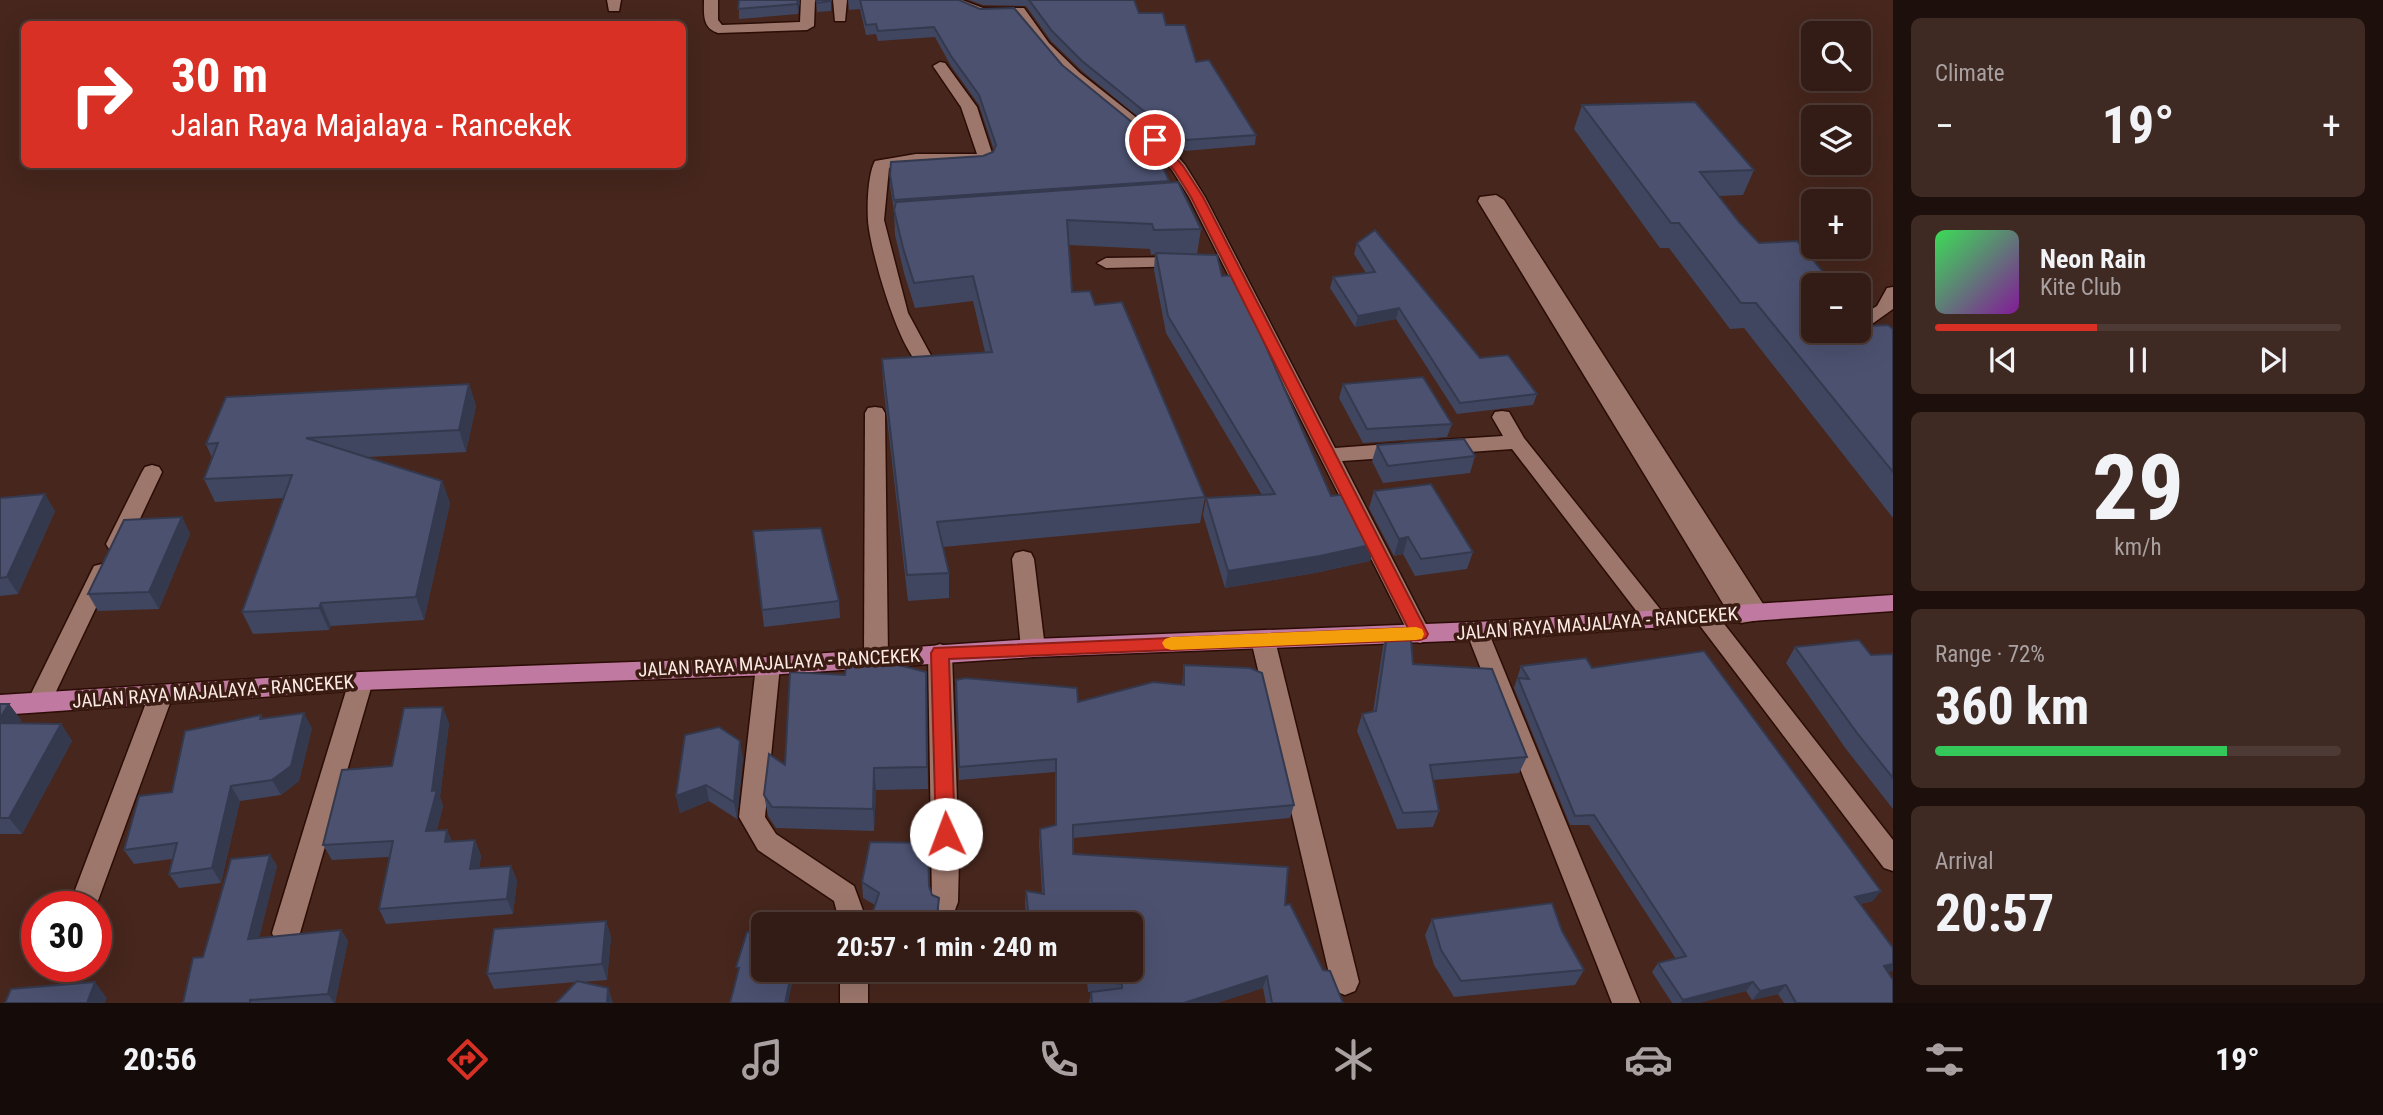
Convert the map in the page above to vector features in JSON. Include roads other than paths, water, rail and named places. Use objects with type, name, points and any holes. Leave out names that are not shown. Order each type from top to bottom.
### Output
[{"type":"main road","name":"JALAN RAYA MAJALAYA - RANCEKEK","points":[[0,705],[361,681],[768,666],[1033,648],[1477,631],[1893,603]]},
{"type":"street","points":[[711,0],[711,21],[718,29],[807,26],[808,0]]},
{"type":"street","points":[[840,0],[840,18]]},
{"type":"street","points":[[950,0],[981,12],[1019,11],[1044,46],[1075,76],[1155,140],[1179,168],[1216,262],[1331,455],[1420,634]]},
{"type":"street","points":[[926,363],[899,313],[883,219],[881,164],[916,159],[982,159],[985,156],[969,107],[940,65]]},
{"type":"street","points":[[1496,200],[1749,613],[1486,201],[1496,200]]},
{"type":"street","points":[[1106,263],[1216,262]]},
{"type":"street","points":[[1893,292],[1884,309],[1861,323],[1893,355]]},
{"type":"street","points":[[875,413],[876,657]]},
{"type":"street","points":[[1502,418],[1517,442],[1656,620]]},
{"type":"street","points":[[1331,455],[1517,442]]},
{"type":"street","points":[[38,702],[152,472]]},
{"type":"street","points":[[1023,559],[1033,648]]},
{"type":"street","points":[[1706,617],[1893,860]]},
{"type":"street","points":[[1477,631],[1626,1003]]},
{"type":"street","points":[[1262,640],[1345,982]]},
{"type":"street","points":[[940,653],[945,902]]},
{"type":"street","points":[[768,666],[752,817],[767,842],[845,894],[850,912]]},
{"type":"street","points":[[286,933],[361,681]]},
{"type":"street","points":[[88,891],[161,695]]},
{"type":"street","points":[[853,982],[854,1003]]}]
